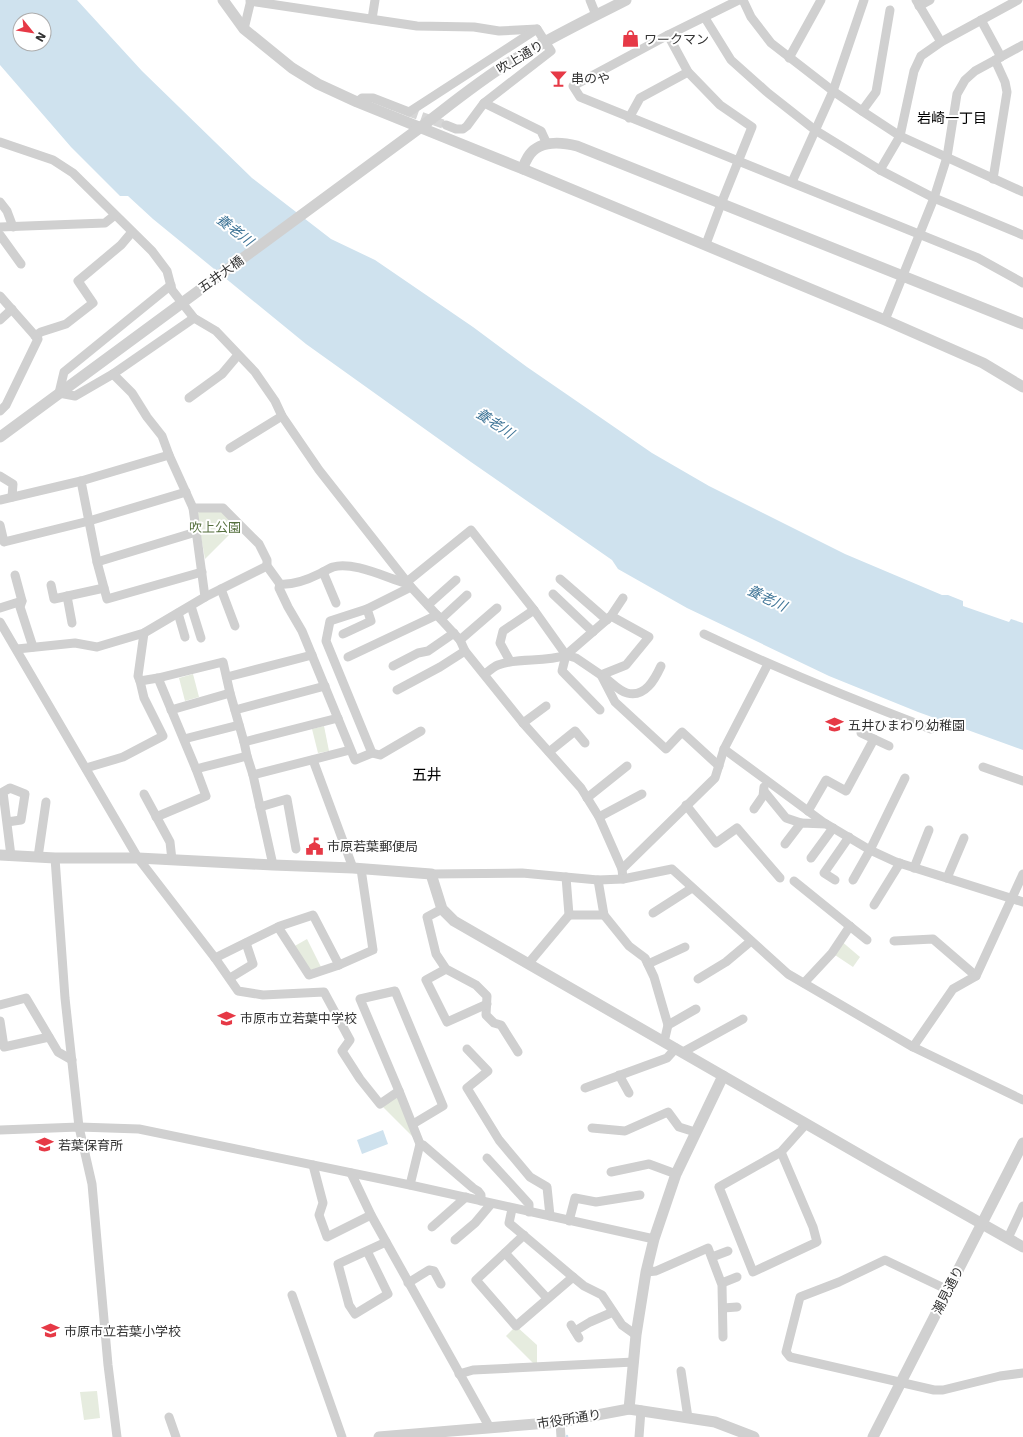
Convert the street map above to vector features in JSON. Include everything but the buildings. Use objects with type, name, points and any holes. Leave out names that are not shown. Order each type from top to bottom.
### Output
[{"type":"street","points":[[223,0],[244,29],[292,68],[318,84],[357,102],[706,244],[885,320],[984,363],[1023,387]]},
{"type":"street","points":[[244,29],[250,0],[417,26],[474,27],[499,31],[537,29]]},
{"type":"street","points":[[372,19],[375,0]]},
{"type":"street","points":[[590,0],[596,15]]},
{"type":"street","name":"吹上通り","points":[[421,127],[477,84],[509,62],[626,0]]},
{"type":"street","points":[[739,0],[668,35],[573,86],[580,97],[629,118],[739,160],[978,258],[1023,283]]},
{"type":"street","points":[[743,0],[752,17],[771,43],[833,91],[862,111],[900,136],[1023,192]]},
{"type":"street","points":[[789,58],[821,0]]},
{"type":"street","points":[[792,182],[833,91],[864,0]]},
{"type":"street","points":[[930,0],[917,3],[941,42]]},
{"type":"street","points":[[880,170],[900,136],[914,71],[920,56],[941,42],[1018,0]]},
{"type":"street","points":[[862,111],[876,92],[890,10]]},
{"type":"street","points":[[705,18],[731,60],[768,93],[815,130],[880,170],[934,198],[1023,235]]},
{"type":"street","points":[[981,20],[998,58],[1008,92],[993,179]]},
{"type":"street","points":[[357,102],[362,98],[373,98],[409,112],[537,29]]},
{"type":"street","points":[[446,125],[456,129],[463,129],[468,126],[484,103],[551,51],[537,29]]},
{"type":"street","points":[[668,35],[688,72],[720,105],[752,127],[706,244]]},
{"type":"street","points":[[885,320],[934,198],[947,157],[957,94],[965,80],[975,70],[1023,45]]},
{"type":"street","points":[[629,118],[640,98],[688,72]]},
{"type":"street","points":[[484,103],[541,131],[547,144]]},
{"type":"street","name":"五井大橋","points":[[59,393],[421,127]]},
{"type":"street","points":[[0,142],[54,160],[73,172],[152,251],[167,271],[172,285],[172,290],[194,318],[216,330],[259,378],[275,401],[282,416],[319,470],[410,584],[457,637],[465,651],[523,723],[581,788],[599,817],[622,869],[623,879]]},
{"type":"street","points":[[523,169],[528,156],[535,149],[547,144],[566,143],[577,146],[1023,324]]},
{"type":"street","points":[[0,202],[7,212],[13,226]]},
{"type":"street","points":[[0,227],[105,223],[115,215]]},
{"type":"street","points":[[35,336],[41,332],[66,324],[93,303],[78,281],[121,245],[132,232]]},
{"type":"street","points":[[0,234],[21,264]]},
{"type":"street","points":[[0,437],[59,393],[64,372],[172,285]]},
{"type":"street","points":[[0,296],[38,339],[6,405],[0,411]]},
{"type":"street","points":[[0,320],[12,310]]},
{"type":"street","points":[[59,393],[75,396],[113,374],[194,318]]},
{"type":"street","points":[[189,398],[222,374],[238,355]]},
{"type":"street","points":[[113,374],[132,393],[147,417],[162,436],[193,508],[205,597]]},
{"type":"street","points":[[230,448],[282,416]]},
{"type":"street","points":[[0,500],[81,481],[169,455]]},
{"type":"street","points":[[0,476],[13,484],[12,497]]},
{"type":"street","points":[[81,481],[106,599],[202,572]]},
{"type":"street","points":[[0,526],[4,542],[89,521],[186,492]]},
{"type":"street","points":[[193,508],[223,508],[259,544],[267,566],[280,584],[279,588],[302,631],[355,760],[372,753],[380,755],[421,731]]},
{"type":"street","points":[[372,753],[326,641],[330,621],[366,609],[410,584],[471,530],[534,610],[566,655],[576,658],[627,693],[637,694],[646,690],[661,666]]},
{"type":"street","points":[[97,562],[196,532]]},
{"type":"street","points":[[17,649],[75,643],[97,647],[144,633],[205,597],[267,566]]},
{"type":"street","points":[[280,584],[286,585],[300,582],[332,567],[344,566],[366,570],[410,584]]},
{"type":"street","points":[[323,572],[336,603]]},
{"type":"street","points":[[15,574],[22,601],[20,607],[33,647]]},
{"type":"street","points":[[560,578],[609,618],[649,637],[626,665],[601,675]]},
{"type":"street","points":[[428,605],[456,580]]},
{"type":"street","points":[[51,585],[54,599],[104,588]]},
{"type":"street","points":[[221,589],[236,626]]},
{"type":"street","points":[[553,594],[593,632]]},
{"type":"street","points":[[348,657],[439,617],[467,595]]},
{"type":"street","points":[[67,596],[72,623]]},
{"type":"street","points":[[485,674],[496,666],[510,662],[557,658],[566,655],[609,618],[623,598]]},
{"type":"street","points":[[0,608],[22,601]]},
{"type":"street","points":[[191,606],[201,638]]},
{"type":"street","points":[[393,666],[418,652],[428,651],[457,637],[497,608]]},
{"type":"street","points":[[343,634],[371,621],[366,609]]},
{"type":"street","points":[[510,662],[500,643],[503,632],[534,610]]},
{"type":"street","points":[[178,613],[185,637]]},
{"type":"street","points":[[0,622],[138,858],[215,958],[238,991],[263,995],[324,992],[350,1040],[342,1051],[360,1079],[380,1104],[399,1091]]},
{"type":"street","points":[[86,768],[123,756],[163,736],[144,698],[138,676],[144,633]]},
{"type":"street","points":[[704,634],[768,664],[853,700],[931,729]]},
{"type":"street","points":[[397,690],[440,667],[465,651]]},
{"type":"street","points":[[227,678],[312,655]]},
{"type":"street","points":[[566,655],[562,671],[600,710]]},
{"type":"street","points":[[140,681],[223,662],[230,694],[253,775],[274,866]]},
{"type":"street","points":[[622,869],[715,778],[724,749],[768,664]]},
{"type":"street","points":[[601,675],[616,702],[666,749],[682,732],[719,766]]},
{"type":"street","points":[[156,817],[206,796],[158,678]]},
{"type":"street","points":[[235,710],[324,686]]},
{"type":"street","points":[[171,710],[230,694]]},
{"type":"street","points":[[523,723],[546,706]]},
{"type":"street","points":[[244,742],[338,718]]},
{"type":"street","points":[[184,739],[239,724]]},
{"type":"street","points":[[549,752],[575,731],[585,743]]},
{"type":"street","points":[[861,733],[889,746]]},
{"type":"street","points":[[808,811],[826,780],[846,791],[874,739]]},
{"type":"street","points":[[724,749],[829,826],[870,850],[914,868],[1023,902]]},
{"type":"street","points":[[253,775],[350,750]]},
{"type":"street","points":[[196,769],[247,756]]},
{"type":"street","points":[[278,927],[309,975],[339,966],[373,950],[357,869],[313,760]]},
{"type":"street","points":[[587,798],[627,766]]},
{"type":"street","points":[[983,767],[1023,781]]},
{"type":"street","points":[[853,880],[870,850],[905,778]]},
{"type":"street","points":[[754,809],[763,796],[765,779]]},
{"type":"street","points":[[764,791],[786,818],[801,823],[829,826]]},
{"type":"street","points":[[144,794],[170,842],[172,860]]},
{"type":"street","points":[[599,817],[642,794]]},
{"type":"street","points":[[260,807],[287,799],[296,848]]},
{"type":"street","points":[[38,857],[46,802]]},
{"type":"street","points":[[686,805],[716,843],[737,828],[780,878]]},
{"type":"street","points":[[7,822],[5,855],[55,858],[138,858],[431,874],[522,874],[598,880],[623,879],[672,869],[788,974],[914,1047],[1023,1100]]},
{"type":"street","points":[[785,844],[801,823]]},
{"type":"street","points":[[811,858],[829,826]]},
{"type":"street","points":[[914,868],[929,830]]},
{"type":"street","points":[[835,880],[824,873],[849,837]]},
{"type":"street","points":[[947,878],[964,838]]},
{"type":"street","points":[[55,858],[65,998],[79,1127],[92,1184],[108,1365],[117,1437]]},
{"type":"street","points":[[874,905],[900,863]]},
{"type":"street","points":[[431,874],[442,909],[454,921],[1023,1247]]},
{"type":"street","points":[[914,1047],[953,989],[976,976],[1023,874]]},
{"type":"street","points":[[528,964],[569,915],[566,877]]},
{"type":"street","points":[[598,880],[604,915],[629,946],[645,958],[654,977],[668,1025],[664,1042]]},
{"type":"street","points":[[794,881],[867,940]]},
{"type":"street","points":[[653,913],[692,888]]},
{"type":"street","points":[[442,909],[427,917],[436,954],[446,969],[476,985],[487,996],[486,1015],[494,1023],[500,1025],[518,1052]]},
{"type":"street","points":[[215,958],[278,927],[314,915],[339,966]]},
{"type":"street","points":[[569,915],[604,915]]},
{"type":"street","points":[[804,983],[832,953],[850,926]]},
{"type":"street","points":[[894,941],[933,939],[976,976]]},
{"type":"street","points":[[698,979],[726,962],[751,941]]},
{"type":"street","points":[[230,978],[253,964],[246,943]]},
{"type":"street","points":[[648,964],[685,947]]},
{"type":"street","points":[[446,969],[426,980],[447,1022],[486,1004]]},
{"type":"street","points":[[410,1185],[420,1144],[360,999],[395,991],[443,1106],[413,1124]]},
{"type":"street","points":[[0,1005],[26,998],[58,1052],[72,1060]]},
{"type":"street","points":[[668,1025],[696,1009]]},
{"type":"street","points":[[586,1088],[667,1058],[743,1019]]},
{"type":"street","points":[[0,1021],[4,1047],[49,1037]]},
{"type":"street","points":[[467,1049],[488,1071],[467,1088],[499,1140],[530,1178],[547,1187],[550,1216]]},
{"type":"street","points":[[618,1075],[629,1094]]},
{"type":"street","points":[[629,1409],[636,1335],[646,1272],[654,1240],[676,1174],[723,1076]]},
{"type":"street","points":[[592,1128],[625,1131],[668,1112],[679,1128],[696,1132]]},
{"type":"street","points":[[780,1152],[813,1227],[817,1242],[753,1272],[719,1187],[780,1152],[806,1124]]},
{"type":"street","points":[[0,1130],[79,1127],[139,1129],[466,1197],[512,1209],[550,1216],[654,1240]]},
{"type":"street","name":"潮見通り","points":[[874,1437],[1023,1143]]},
{"type":"street","points":[[420,1144],[478,1191],[481,1195],[481,1201]]},
{"type":"street","points":[[487,1158],[529,1204],[529,1212]]},
{"type":"street","points":[[611,1172],[649,1164],[676,1174]]},
{"type":"street","points":[[313,1165],[323,1203],[319,1215],[327,1237],[371,1216]]},
{"type":"street","points":[[351,1173],[371,1216],[490,1428]]},
{"type":"street","points":[[569,1221],[575,1198],[596,1202],[640,1195]]},
{"type":"street","points":[[432,1227],[466,1197]]},
{"type":"street","points":[[456,1240],[475,1223],[491,1204]]},
{"type":"street","points":[[1008,1238],[1023,1206]]},
{"type":"street","points":[[512,1209],[509,1223],[572,1277],[584,1286],[602,1295],[622,1325],[636,1335]]},
{"type":"street","points":[[524,1235],[476,1280],[516,1326],[572,1277]]},
{"type":"street","points":[[367,1250],[388,1294],[356,1314],[349,1305],[338,1264],[367,1250],[386,1242]]},
{"type":"street","points":[[646,1272],[656,1271],[708,1248],[722,1283],[723,1337]]},
{"type":"street","points":[[712,1257],[728,1251]]},
{"type":"street","points":[[505,1253],[547,1298]]},
{"type":"street","points":[[948,1290],[886,1260],[839,1282],[800,1297],[786,1352],[790,1357],[926,1389],[943,1390],[1000,1376],[1023,1373]]},
{"type":"street","points":[[408,1283],[429,1270],[434,1271],[441,1284]]},
{"type":"street","points":[[722,1283],[737,1277]]},
{"type":"street","points":[[292,1294],[342,1437]]},
{"type":"street","points":[[723,1308],[737,1307]]},
{"type":"street","points":[[575,1332],[590,1322],[613,1312]]},
{"type":"street","points":[[459,1374],[473,1370],[634,1362]]},
{"type":"street","points":[[681,1371],[688,1418]]},
{"type":"street","name":"市役所通り","points":[[379,1437],[560,1422],[629,1409],[715,1422],[749,1436]]},
{"type":"street","points":[[639,1437],[641,1410]]},
{"type":"street","points":[[169,1417],[176,1437]]},
{"type":"street","points":[[560,1422],[561,1437]]},
{"type":"green space","name":"吹上公園","points":[[219,511],[237,527],[205,559],[197,514],[199,512]]},
{"type":"green space","points":[[193,674],[199,697],[185,701],[179,678]]},
{"type":"green space","points":[[324,726],[329,751],[318,753],[312,729]]},
{"type":"green space","points":[[307,939],[321,967],[313,971],[309,970],[293,947]]},
{"type":"green space","points":[[840,940],[860,957],[853,967],[832,953]]},
{"type":"green space","points":[[399,1091],[420,1144],[380,1104]]},
{"type":"green space","points":[[516,1326],[537,1345],[537,1367],[506,1336]]},
{"type":"green space","points":[[97,1391],[100,1418],[84,1420],[80,1392]]},
{"type":"water","name":"養老川","points":[[0,0],[77,0],[142,71],[252,178],[331,239],[375,260],[652,453],[709,486],[845,554],[942,595],[948,595],[963,601],[963,606],[1009,622],[1011,619],[1023,623],[1023,750],[918,712],[829,676],[687,608],[618,569],[612,560],[471,462],[306,344],[153,219],[128,196],[120,196],[71,147],[0,65]]},
{"type":"water","points":[[383,1130],[388,1144],[362,1154],[357,1140]]},
{"type":"tunnel","points":[[409,112],[446,125]]},
{"type":"place","name":"ワークマン","points":[[631,39]]},
{"type":"place","name":"串のや","points":[[558,78]]},
{"type":"place","name":"五井ひまわり幼稚園","points":[[835,725]]},
{"type":"place","name":"市原若葉郵便局","points":[[314,846]]},
{"type":"place","name":"市原市立若葉中学校","points":[[227,1018]]},
{"type":"place","name":"若葉保育所","points":[[45,1145]]},
{"type":"place","name":"市原市立若葉小学校","points":[[51,1331]]},
{"type":"district","name":"岩崎一丁目","points":[[952,118]]},
{"type":"district","name":"五井","points":[[427,775]]}]
